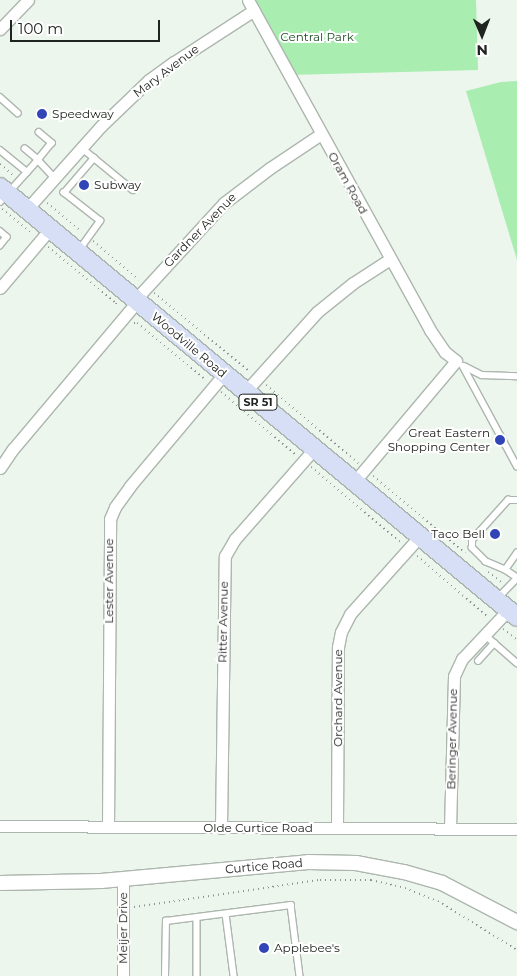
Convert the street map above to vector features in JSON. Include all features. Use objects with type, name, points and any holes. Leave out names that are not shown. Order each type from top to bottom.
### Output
[{"type":"main road","name":"Woodville Road","points":[[5,194],[33,203],[45,234],[77,252],[314,449],[360,476],[420,536],[507,604]]},
{"type":"street","points":[[0,29],[28,0]]},
{"type":"street","name":"Oram Road","points":[[251,5],[430,330],[445,352],[460,364]]},
{"type":"street","name":"Mary Avenue","points":[[33,203],[82,148],[149,80],[251,5]]},
{"type":"street","name":"Gardner Avenue","points":[[0,468],[13,449],[147,287],[224,203],[270,168],[321,134]]},
{"type":"street","points":[[0,288],[45,234]]},
{"type":"street","points":[[245,392],[318,312],[353,283],[390,259]]},
{"type":"street","points":[[360,476],[460,364]]},
{"type":"street","name":"Lester Avenue","points":[[108,827],[110,519],[115,507],[130,486],[224,374]]},
{"type":"street","name":"Ritter Avenue","points":[[221,828],[225,556],[235,539],[314,449]]},
{"type":"street","name":"Orchard Avenue","points":[[337,828],[338,647],[340,632],[350,614],[420,536]]},
{"type":"street","name":"Beringer Avenue","points":[[450,829],[454,676],[462,659],[507,604]]},
{"type":"street","name":"Olde Curtice Road","points":[[0,826],[517,829]]},
{"type":"street","name":"Curtice Road","points":[[0,883],[123,880],[308,862],[356,863],[404,872],[436,881],[472,897],[517,922]]},
{"type":"street","name":"Meijer Drive","points":[[123,880],[123,976]]},
{"type":"lane","points":[[0,97],[18,113]]},
{"type":"lane","points":[[5,194],[52,143],[39,132]]},
{"type":"lane","points":[[82,148],[133,190]]},
{"type":"lane","points":[[25,149],[55,178]]},
{"type":"lane","points":[[0,150],[27,172]]},
{"type":"lane","points":[[77,252],[100,221],[64,192],[94,158]]},
{"type":"lane","points":[[0,231],[7,236],[0,246]]},
{"type":"lane","points":[[460,364],[482,375],[517,376]]},
{"type":"lane","points":[[460,364],[517,466]]},
{"type":"lane","points":[[507,604],[517,578],[486,562],[472,548],[472,540],[508,500],[517,500]]},
{"type":"lane","points":[[504,570],[517,553]]},
{"type":"lane","points":[[484,634],[517,663]]},
{"type":"lane","points":[[478,662],[494,643]]},
{"type":"lane","points":[[165,976],[166,921],[291,905],[300,976]]},
{"type":"lane","points":[[226,914],[234,976]]},
{"type":"lane","points":[[196,917],[197,976]]},
{"type":"path","points":[[0,164],[5,194],[116,303],[119,312]]},
{"type":"path","points":[[33,203],[88,237],[257,378],[360,476],[468,555]]},
{"type":"path","points":[[488,572],[507,604]]},
{"type":"path","points":[[123,909],[320,880],[370,880],[405,888],[438,901],[517,950]]},
{"type":"green space","name":"Central Park","points":[[248,0],[476,0],[478,70],[289,75]]},
{"type":"green space","points":[[517,81],[517,260],[466,91],[501,82]]},
{"type":"place","name":"Speedway","points":[[42,114]]},
{"type":"place","name":"Subway","points":[[84,185]]},
{"type":"place","name":"Great Eastern Shopping Center","points":[[500,440]]},
{"type":"place","name":"Taco Bell","points":[[495,534]]},
{"type":"place","name":"Applebee's","points":[[264,948]]}]
